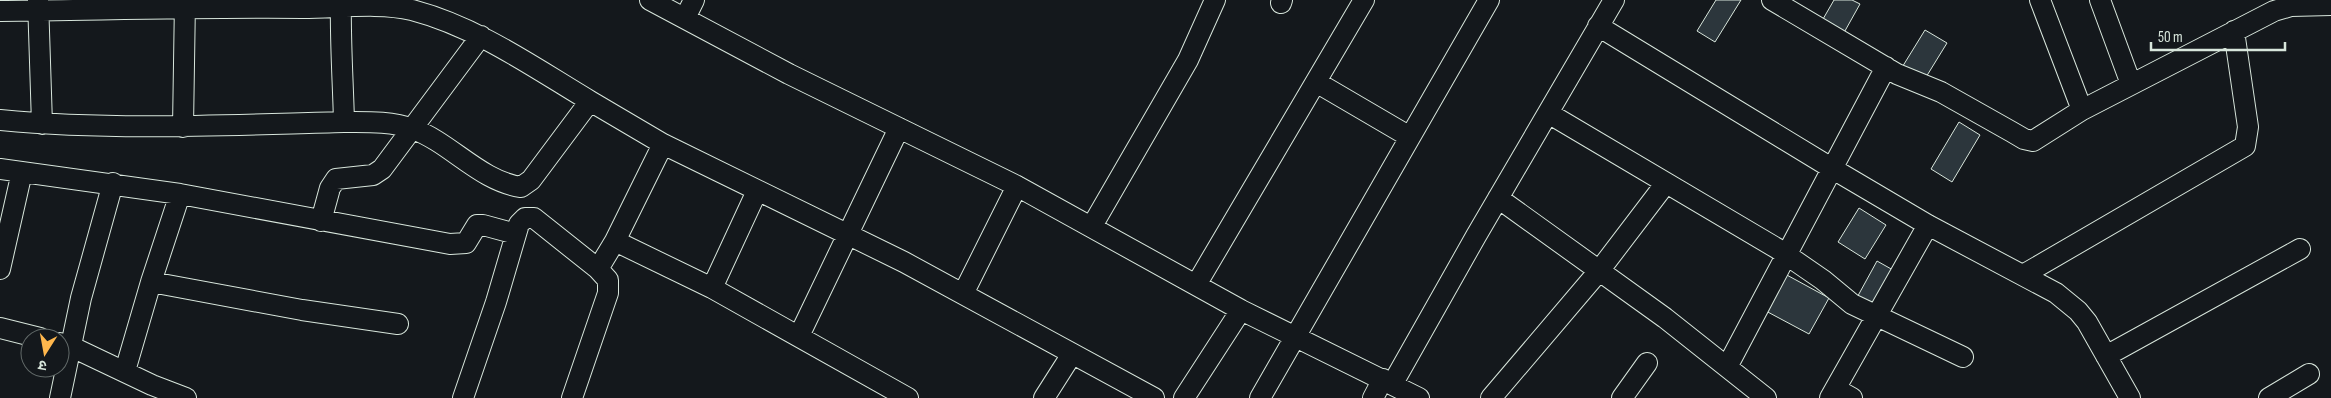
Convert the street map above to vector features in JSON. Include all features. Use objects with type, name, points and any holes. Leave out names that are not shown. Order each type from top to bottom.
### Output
[{"type":"street","points":[[650,0],[676,9],[789,74],[1017,186],[1241,310],[1388,381],[1419,398]]},
{"type":"street","points":[[676,9],[694,0]]},
{"type":"street","points":[[1092,226],[1188,60],[1215,0]]},
{"type":"street","points":[[1196,285],[1364,0]]},
{"type":"street","points":[[1260,398],[1489,0]]},
{"type":"street","points":[[1373,398],[1388,381],[1614,0]]},
{"type":"street","points":[[2040,0],[2082,110]]},
{"type":"street","points":[[2100,0],[2131,84]]},
{"type":"street","points":[[1778,1],[1886,67],[1941,92],[2024,139],[2033,140],[2082,110],[2274,12],[2292,6],[2322,5]]},
{"type":"street","points":[[183,127],[185,4]]},
{"type":"street","points":[[341,4],[344,122]]},
{"type":"street","points":[[0,11],[39,5],[341,4],[410,9],[440,18],[481,36],[663,144],[846,236],[904,262],[1154,398]]},
{"type":"street","points":[[39,5],[42,124]]},
{"type":"street","points":[[1598,26],[1928,225],[2056,293],[2078,311],[2130,398]]},
{"type":"street","points":[[2023,275],[2245,146],[2248,128],[2234,31]]},
{"type":"street","points":[[322,221],[330,188],[336,179],[373,175],[382,169],[481,36]]},
{"type":"street","points":[[1727,367],[1834,169],[1886,67]]},
{"type":"street","points":[[1316,82],[1410,137]]},
{"type":"street","points":[[0,120],[42,124],[183,127],[344,122],[388,123],[412,129],[437,141],[504,184],[521,187],[532,180],[590,101]]},
{"type":"street","points":[[1548,113],[1786,256],[1823,280],[1852,304],[1877,318],[1963,357]]},
{"type":"street","points":[[799,336],[899,128]]},
{"type":"street","points":[[598,269],[615,240],[663,144]]},
{"type":"street","points":[[0,169],[113,183],[180,194],[450,244],[466,243],[477,225],[516,234]]},
{"type":"street","points":[[0,270],[22,172]]},
{"type":"street","points":[[70,330],[81,298],[113,183]]},
{"type":"street","points":[[1491,398],[1600,271],[1666,183]]},
{"type":"street","points":[[963,294],[1017,186]]},
{"type":"street","points":[[712,288],[757,191]]},
{"type":"street","points":[[125,371],[150,282],[180,194]]},
{"type":"street","points":[[1498,198],[1665,318],[1766,398]]},
{"type":"street","points":[[463,398],[496,302],[519,224],[525,218],[534,218],[598,269],[608,280],[608,293],[572,398]]},
{"type":"street","points":[[1839,395],[1877,318],[1928,225]]},
{"type":"street","points":[[615,240],[712,288],[908,398]]},
{"type":"street","points":[[2106,356],[2300,249]]},
{"type":"street","points":[[150,282],[302,310],[398,324]]},
{"type":"street","points":[[1184,398],[1241,310]]},
{"type":"street","points":[[0,328],[20,333]]},
{"type":"street","points":[[70,347],[152,385],[186,398]]},
{"type":"street","points":[[1044,398],[1072,354]]},
{"type":"street","points":[[1622,398],[1647,363]]},
{"type":"street","points":[[2269,398],[2309,374]]},
{"type":"street","points":[[60,398],[62,378]]},
{"type":"building","points":[[1716,0],[1741,0],[1715,42],[1697,31]]},
{"type":"building","points":[[1834,0],[1852,0],[1860,4],[1841,38],[1819,26]]},
{"type":"building","points":[[1925,30],[1947,43],[1923,82],[1901,69]]},
{"type":"building","points":[[1959,122],[1980,135],[1952,182],[1931,169]]},
{"type":"building","points":[[1859,208],[1886,225],[1865,259],[1838,242]]},
{"type":"building","points":[[1877,261],[1893,270],[1870,312],[1854,303]]},
{"type":"building","points":[[1785,274],[1829,298],[1809,334],[1764,310]]}]
